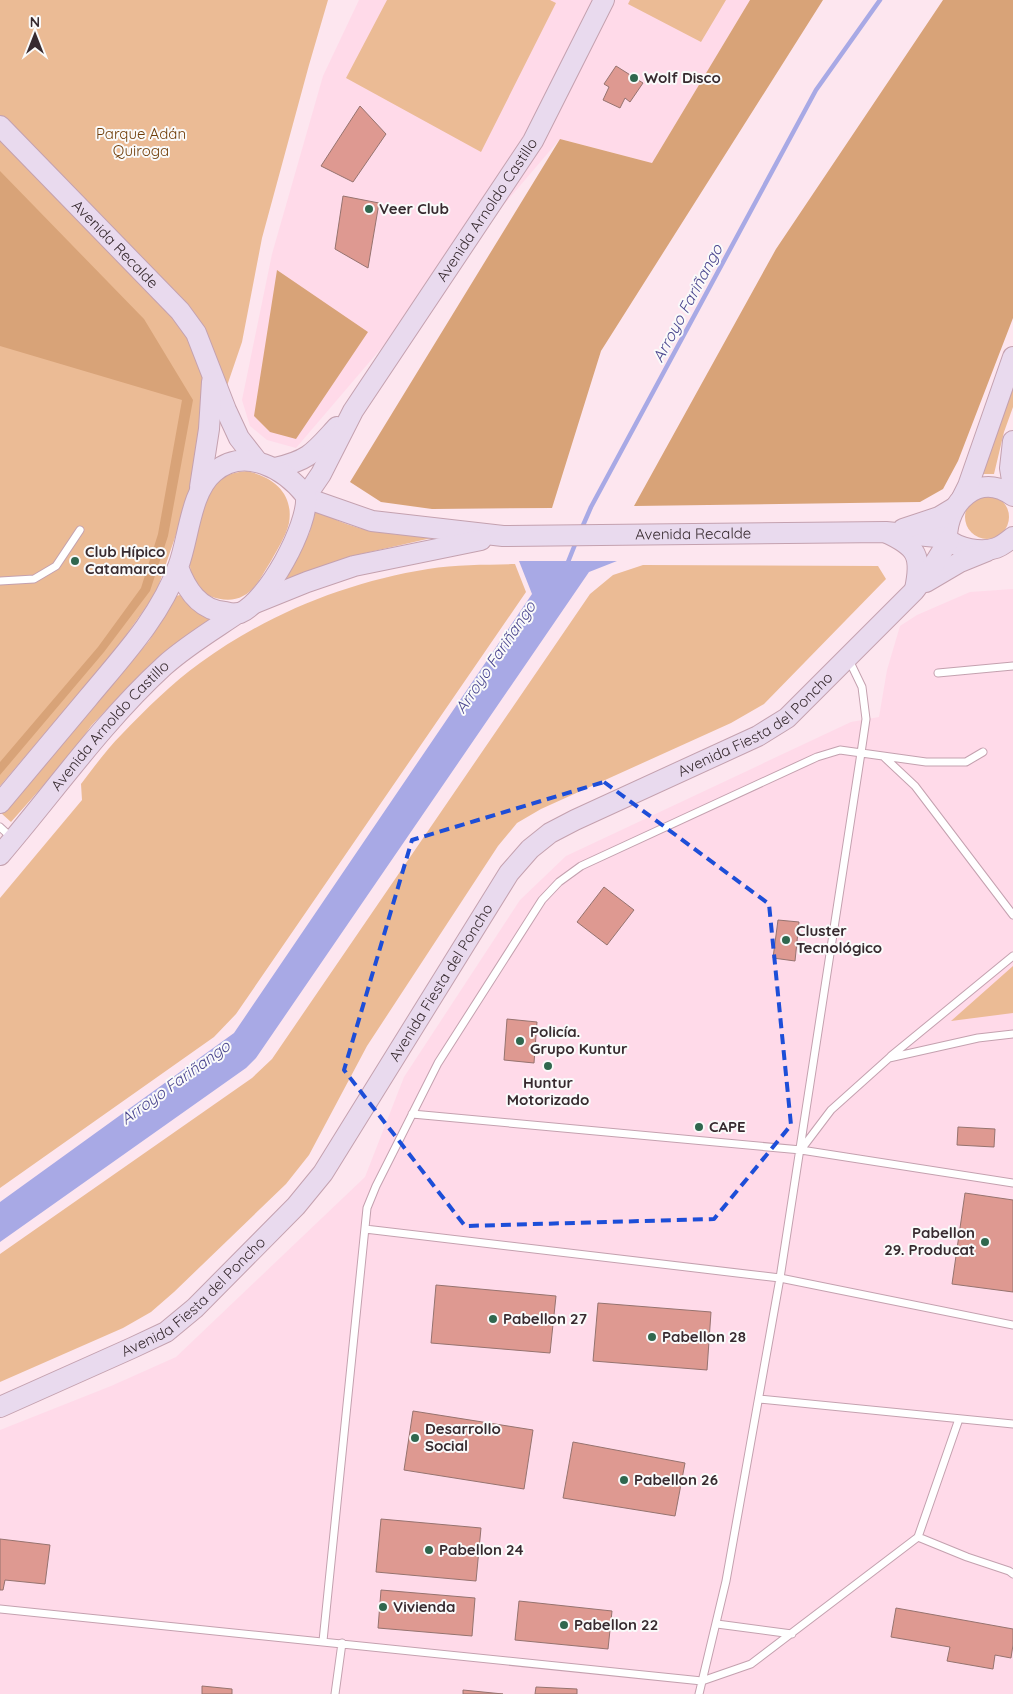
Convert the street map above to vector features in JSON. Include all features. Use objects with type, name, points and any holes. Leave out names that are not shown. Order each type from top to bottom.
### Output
[{"type":"main road","name":"Avenida Arnoldo Castillo","points":[[306,497],[321,474],[353,411],[532,141],[604,0]]},
{"type":"main road","name":"Avenida Recalde","points":[[0,126],[180,311],[196,333],[239,438],[266,465]]},
{"type":"main road","points":[[948,539],[947,527],[968,486],[1013,357]]},
{"type":"main road","name":"Avenida Recalde","points":[[200,491],[209,430],[212,375]]},
{"type":"main road","name":"Avenida Arnoldo Castillo","points":[[266,465],[304,460],[353,411]]},
{"type":"main road","points":[[1013,441],[1010,468],[1013,486]]},
{"type":"main road","points":[[0,803],[119,662],[149,623],[178,567],[200,491],[214,472],[240,461],[266,465],[292,481],[306,497],[304,518],[294,543],[275,576],[246,609],[220,612],[206,606],[193,597],[184,583],[178,567]]},
{"type":"main road","name":"Avenida Recalde","points":[[886,532],[912,527],[939,517],[972,491],[987,487],[998,488],[1013,496]]},
{"type":"main road","name":"Avenida Recalde","points":[[306,497],[340,511],[372,521],[503,536],[886,532],[948,539],[966,548],[1004,545]]},
{"type":"main road","points":[[886,532],[906,542],[914,552],[918,565],[914,591]]},
{"type":"main road","name":"Avenida Recalde","points":[[246,609],[307,582],[354,566],[503,536]]},
{"type":"main road","name":"Avenida Fiesta del Poncho","points":[[0,1407],[166,1332],[195,1308],[296,1206],[323,1173],[509,872],[530,849],[550,833],[575,820],[758,736],[787,718],[914,591],[931,569],[948,539]]},
{"type":"main road","name":"Avenida Fiesta del Poncho","points":[[914,591],[960,562],[1004,545]]},
{"type":"main road","name":"Avenida Arnoldo Castillo","points":[[0,855],[7,833],[101,730],[165,666],[200,639],[246,609]]},
{"type":"lane","points":[[0,581],[34,579],[56,566],[80,530]]},
{"type":"lane","points":[[699,1694],[726,1581],[780,1278],[866,719],[862,687],[848,657]]},
{"type":"lane","points":[[938,673],[1013,666]]},
{"type":"lane","points":[[323,1641],[367,1208],[412,1114],[443,1055],[542,900],[559,882],[581,866],[817,756],[840,750],[926,762],[966,762],[982,752]]},
{"type":"lane","points":[[883,756],[915,786],[1013,915]]},
{"type":"lane","points":[[801,1150],[831,1110],[889,1058],[1013,956]]},
{"type":"lane","points":[[889,1058],[978,1038],[1013,1034]]},
{"type":"lane","points":[[412,1114],[801,1150],[1013,1183]]},
{"type":"lane","points":[[365,1229],[780,1278],[1013,1325]]},
{"type":"lane","points":[[759,1399],[1013,1424]]},
{"type":"lane","points":[[0,1609],[702,1681],[751,1664],[918,1537],[959,1419]]},
{"type":"lane","points":[[918,1537],[1013,1574]]},
{"type":"lane","points":[[717,1624],[792,1634]]},
{"type":"lane","points":[[335,1694],[342,1643]]},
{"type":"highlighted area","points":[[604,782],[769,904],[791,1125],[714,1219],[465,1226],[344,1070],[412,840]]},
{"type":"shaded area","points":[[359,0],[750,0],[652,163],[560,139],[296,448],[267,440],[250,426],[242,400],[272,254],[323,76]]},
{"type":"shaded area","points":[[750,0],[823,0],[601,351],[552,508],[432,509],[381,502],[350,482],[560,139],[652,163]]},
{"type":"shaded area","points":[[943,0],[1013,0],[1013,318],[958,461],[943,489],[920,502],[634,506],[776,249]]},
{"type":"shaded area","points":[[0,171],[144,319],[193,400],[168,536],[150,591],[104,652],[0,775],[0,762],[98,647],[141,588],[158,534],[182,400],[0,346]]},
{"type":"shaded area","points":[[277,270],[368,332],[296,439],[270,432],[254,416]]},
{"type":"shaded area","name":"CAPE","points":[[1013,589],[1013,1694],[0,1694],[0,1430],[111,1386],[176,1357],[365,1177],[404,1077],[520,900],[566,856],[851,722],[879,717],[887,670],[900,626],[917,615],[970,592]]},
{"type":"green space","name":"Parque Adán Quiroga","points":[[0,0],[328,0],[262,238],[242,342],[156,593],[114,652],[0,786]]},
{"type":"green space","points":[[387,0],[550,0],[556,3],[481,152],[346,78]]},
{"type":"green space","points":[[630,0],[726,0],[701,42],[628,4]]},
{"type":"green space","points":[[1013,383],[1013,407],[1004,432],[994,474],[982,474]]},
{"type":"green space","points":[[247,471],[265,477],[280,488],[288,503],[290,512],[289,523],[279,548],[252,590],[243,596],[231,600],[218,599],[201,591],[193,579],[190,558],[193,539],[203,507],[212,488],[225,477]]},
{"type":"green space","points":[[983,495],[991,495],[1003,501],[1009,517],[1003,533],[991,539],[983,539],[971,533],[965,521],[965,513],[971,501]]},
{"type":"green space","points":[[316,510],[359,528],[378,532],[436,537],[352,556],[282,581],[309,534]]},
{"type":"green space","points":[[515,564],[526,592],[236,1014],[214,1037],[0,1188],[0,898],[82,800],[81,784],[106,752],[169,688],[200,663],[252,629],[280,615],[338,592],[398,575],[450,566]]},
{"type":"green space","points":[[643,565],[878,566],[886,579],[764,704],[731,723],[541,809],[517,823],[498,846],[367,1046],[309,1155],[286,1184],[151,1312],[123,1328],[0,1382],[0,1254],[252,1078],[272,1059],[590,594],[613,575]]},
{"type":"green space","points":[[180,595],[193,609],[211,617],[211,621],[158,660],[133,682],[91,726],[72,753],[11,822],[1,813],[149,641],[176,596]]},
{"type":"green space","points":[[1013,966],[1013,1013],[951,1021]]},
{"type":"water","points":[[519,561],[617,561],[589,572],[256,1058],[246,1068],[0,1242],[0,1202],[234,1033],[532,594]]},
{"type":"building","points":[[616,66],[643,83],[630,102],[625,98],[620,108],[603,100],[609,87],[604,84]]},
{"type":"building","points":[[360,106],[386,134],[353,182],[321,166]]},
{"type":"building","points":[[343,196],[379,203],[368,268],[335,249]]},
{"type":"building","points":[[604,887],[634,910],[607,945],[577,922]]},
{"type":"building","name":"Cluster Tecnológico","points":[[778,920],[799,922],[795,961],[773,958]]},
{"type":"building","name":"Policía. Grupo Kuntur","points":[[507,1019],[537,1022],[534,1063],[504,1060]]},
{"type":"building","points":[[958,1127],[995,1129],[994,1147],[957,1145]]},
{"type":"building","name":"Pabellon 29. Producat","points":[[965,1193],[1013,1200],[1013,1292],[952,1284]]},
{"type":"building","name":"Pabellon 27","points":[[436,1285],[556,1296],[550,1353],[431,1343]]},
{"type":"building","name":"Pabellon 28","points":[[598,1303],[711,1312],[707,1370],[593,1361]]},
{"type":"building","points":[[413,1411],[533,1430],[524,1489],[404,1470]]},
{"type":"building","name":"Pabellon 26","points":[[573,1442],[685,1463],[675,1516],[563,1498]]},
{"type":"building","name":"Pabellon 24","points":[[381,1519],[481,1528],[476,1581],[376,1572]]},
{"type":"building","points":[[0,1539],[50,1545],[45,1584],[5,1580],[3,1590],[0,1590]]},
{"type":"building","points":[[381,1590],[475,1598],[472,1636],[378,1628]]},
{"type":"building","name":"Pabellon 22","points":[[519,1601],[612,1611],[608,1649],[515,1640]]},
{"type":"building","points":[[896,1608],[1013,1629],[1011,1658],[995,1655],[993,1669],[947,1661],[950,1647],[891,1637]]},
{"type":"building","points":[[202,1686],[232,1689],[232,1694],[202,1694]]},
{"type":"building","points":[[536,1687],[577,1689],[577,1694],[535,1694]]},
{"type":"building","points":[[463,1690],[503,1694],[463,1694]]},
{"type":"waterway","name":"Arroyo Fariñango","points":[[581,530],[591,507],[816,90],[880,0]]},
{"type":"waterway","name":"Arroyo Fariñango","points":[[566,567],[576,542]]},
{"type":"place","name":"Wolf Disco","points":[[634,78]]},
{"type":"place","name":"Veer Club","points":[[369,209]]},
{"type":"place","name":"Club Hípico Catamarca","points":[[75,561]]},
{"type":"place","name":"Cluster Tecnológico","points":[[786,940]]},
{"type":"place","name":"Policía. Grupo Kuntur","points":[[520,1041]]},
{"type":"place","name":"Huntur Motorizado","points":[[548,1066]]},
{"type":"place","name":"CAPE","points":[[699,1127]]},
{"type":"place","name":"Pabellon 29. Producat","points":[[985,1242]]},
{"type":"place","name":"Pabellon 27","points":[[493,1319]]},
{"type":"place","name":"Pabellon 28","points":[[652,1337]]},
{"type":"place","name":"Desarrollo Social","points":[[415,1438]]},
{"type":"place","name":"Pabellon 26","points":[[624,1480]]},
{"type":"place","name":"Pabellon 24","points":[[429,1550]]},
{"type":"place","name":"Vivienda","points":[[383,1607]]},
{"type":"place","name":"Pabellon 22","points":[[564,1625]]}]
